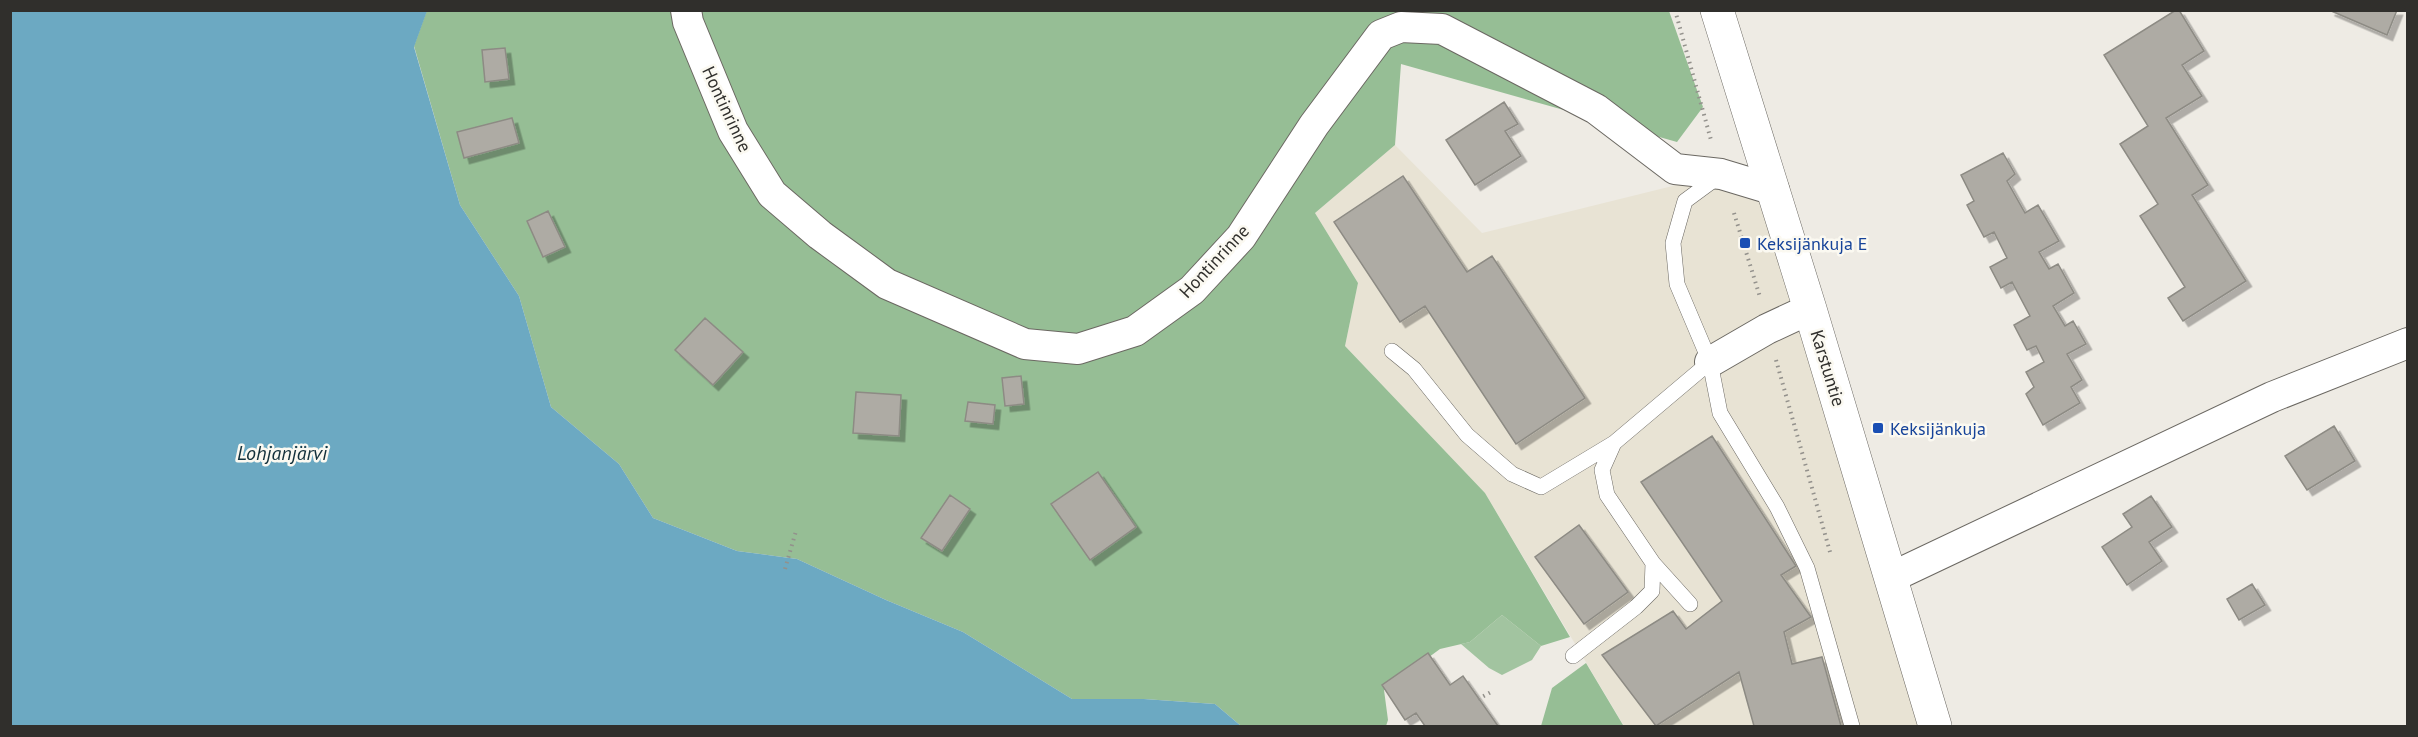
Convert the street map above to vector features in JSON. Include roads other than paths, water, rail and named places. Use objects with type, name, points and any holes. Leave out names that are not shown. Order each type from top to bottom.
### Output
[{"type":"street","name":"Hontinrinne","points":[[686,10],[688,22],[733,131],[772,194],[820,235],[887,284],[1025,344],[1078,349],[1135,331],[1192,290],[1241,237],[1314,124],[1381,35],[1401,27],[1442,29],[1596,108],[1676,170],[1721,174],[1774,190]]},
{"type":"street","name":"Karstuntie","points":[[1717,10],[1892,577],[1935,726]]},
{"type":"street","points":[[1710,362],[1767,329],[1810,309]]},
{"type":"street","points":[[1892,577],[2272,397],[2408,343]]},
{"type":"lane","points":[[1721,174],[1685,201],[1673,243],[1677,284],[1710,362],[1720,413],[1776,507],[1807,568],[1852,726]]},
{"type":"lane","points":[[1392,351],[1414,369],[1467,435],[1512,474],[1541,487],[1614,443],[1710,362]]},
{"type":"lane","points":[[1614,443],[1602,470],[1606,495],[1653,563],[1690,604]]},
{"type":"lane","points":[[1573,656],[1652,591],[1653,563]]},
{"type":"water","name":"Lohjanjärvi","points":[[10,11],[427,11],[414,47],[460,205],[519,296],[551,407],[619,464],[653,518],[737,551],[797,559],[963,632],[1072,699],[1144,699],[1215,704],[1241,726],[11,726]]},
{"type":"place","name":"Keksijänkuja E","points":[[1745,243]]},
{"type":"place","name":"Keksijänkuja","points":[[1878,428]]}]
